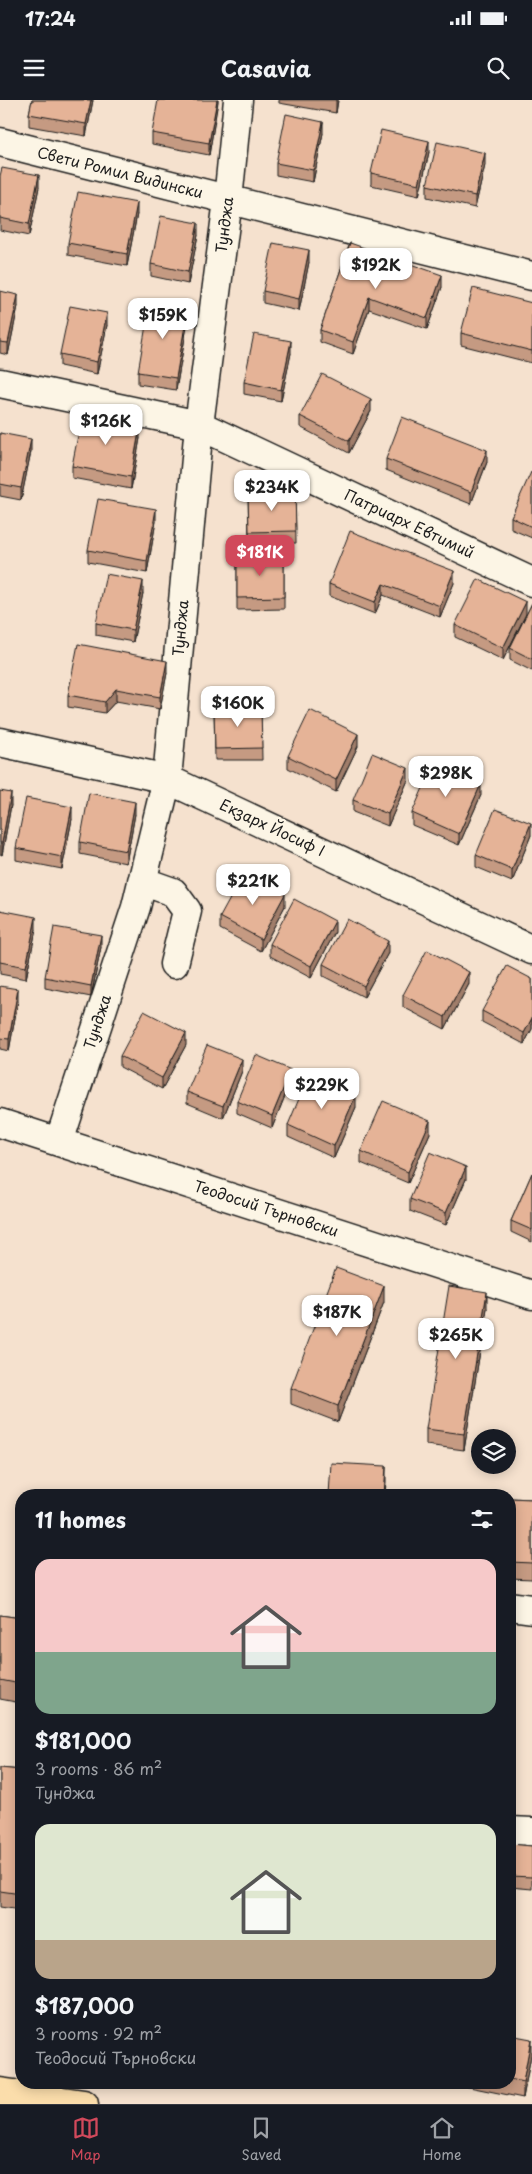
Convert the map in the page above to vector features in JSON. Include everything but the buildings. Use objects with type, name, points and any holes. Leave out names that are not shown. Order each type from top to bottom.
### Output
[{"type":"main road","points":[[0,2092],[84,2104]]},
{"type":"street","name":"Тунджа","points":[[59,1142],[136,907],[167,778],[199,425],[228,200],[238,100]]},
{"type":"street","name":"Свети Ромил Видински","points":[[0,142],[532,276]]},
{"type":"street","name":"Патриарх Евтимий","points":[[0,383],[199,425],[532,582]]},
{"type":"street","name":"Екзарх Йосиф I","points":[[0,742],[167,778],[532,950]]},
{"type":"street","points":[[142,881],[173,892],[187,911],[174,964]]},
{"type":"street","name":"Теодосий Търновски","points":[[0,1123],[532,1295]]},
{"type":"street","points":[[516,1607],[532,1609]]},
{"type":"street","points":[[516,1831],[532,1832]]}]
